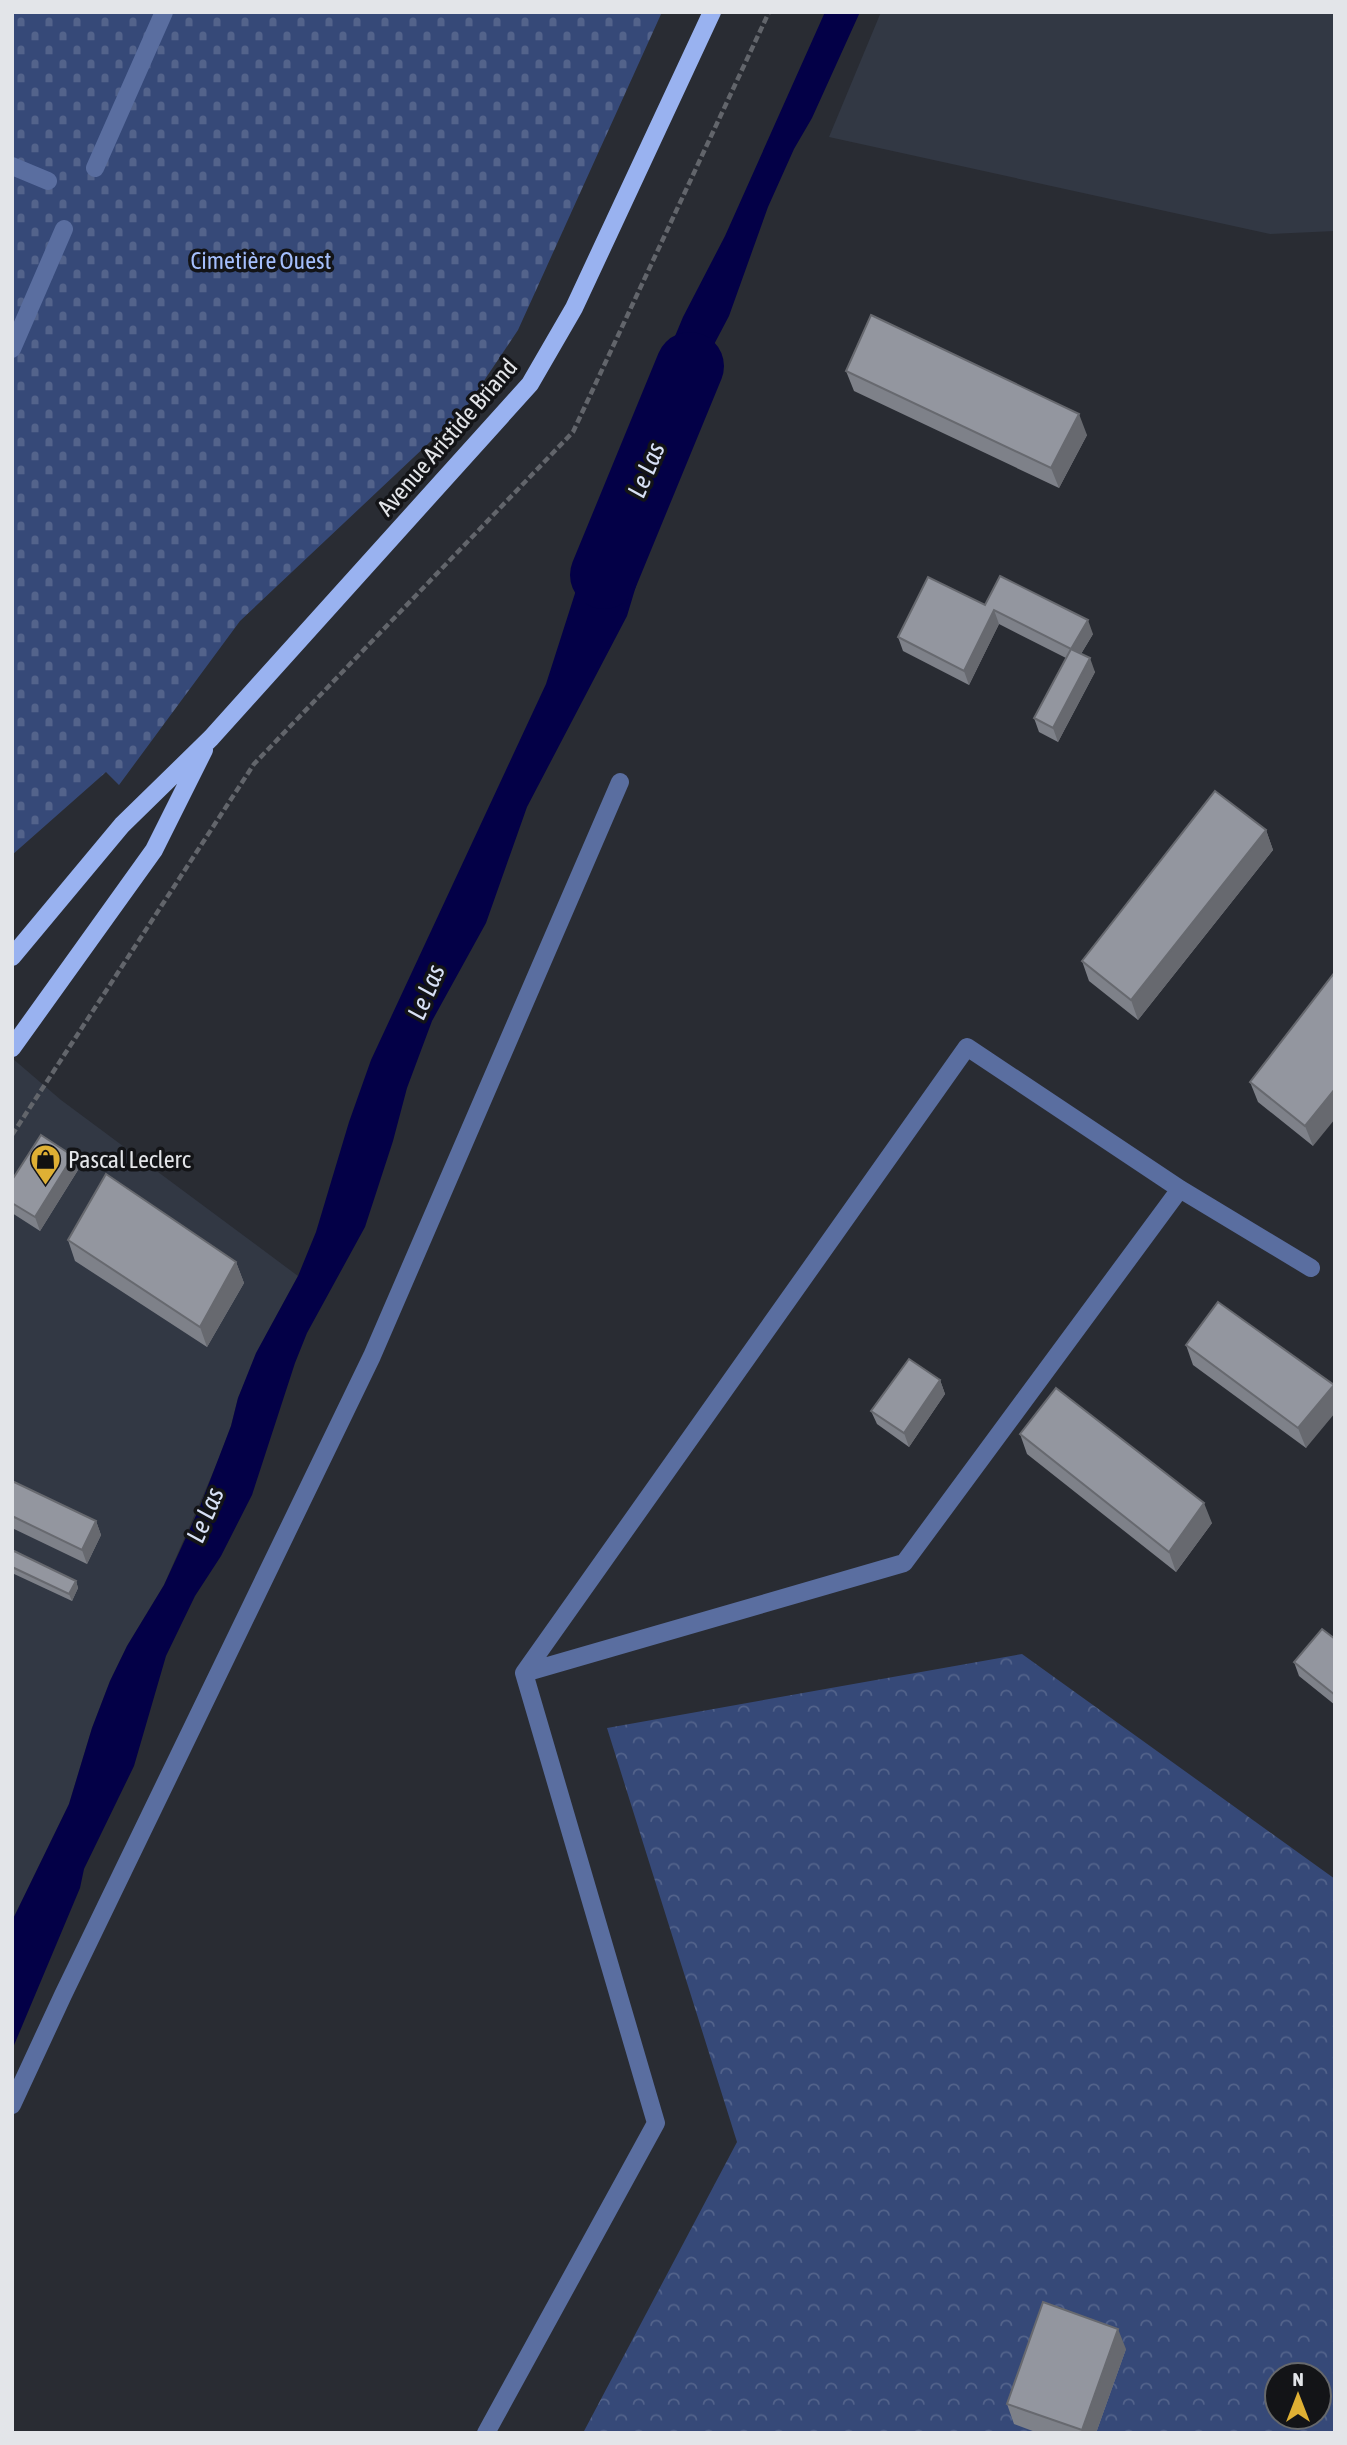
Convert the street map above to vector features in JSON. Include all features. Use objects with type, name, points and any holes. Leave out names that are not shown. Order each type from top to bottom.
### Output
[{"type":"main road","name":"Avenue Aristide Briand","points":[[12,957],[122,825],[211,738],[530,384],[574,308],[712,12]]},
{"type":"main road","name":"Avenue Aristide Briand","points":[[12,1048],[154,850],[211,738]]},
{"type":"lane","points":[[95,168],[164,12]]},
{"type":"lane","points":[[12,166],[48,181]]},
{"type":"lane","points":[[12,349],[64,229]]},
{"type":"lane","points":[[12,2105],[372,1356],[620,782]]},
{"type":"lane","points":[[524,1673],[967,1047],[1180,1189],[1311,1268]]},
{"type":"lane","points":[[524,1673],[904,1563],[1180,1189]]},
{"type":"lane","points":[[486,2433],[656,2123],[524,1673]]},
{"type":"path","points":[[12,1135],[254,764],[573,432],[769,12]]},
{"type":"shaded area","points":[[881,12],[1335,12],[1335,231],[1270,234],[829,137]]},
{"type":"shaded area","points":[[12,1058],[61,1100],[298,1276],[267,1333],[238,1398],[218,1461],[164,1585],[127,1646],[110,1681],[92,1728],[69,1804],[12,1921]]},
{"type":"green space","name":"Cimetière Ouest","points":[[12,12],[662,12],[518,330],[465,409],[240,621],[119,785],[106,772],[12,855]]},
{"type":"green space","points":[[1022,1654],[1335,1879],[1335,2433],[583,2433],[737,2142],[607,1728]]},
{"type":"water","points":[[825,12],[860,12],[768,207],[729,316],[699,373],[668,458],[630,444],[683,317],[725,236]]},
{"type":"water","points":[[619,480],[663,496],[627,616],[527,807],[486,923],[432,1021],[407,1088],[365,1227],[307,1333],[252,1495],[221,1556],[195,1596],[166,1656],[134,1766],[84,1869],[80,1888],[12,2050],[12,1921],[69,1804],[92,1728],[110,1681],[127,1646],[164,1585],[199,1509],[256,1353],[298,1276],[316,1232],[371,1060],[546,684],[578,584]]},
{"type":"building","points":[[871,315],[1079,414],[1051,468],[846,371]]},
{"type":"building","points":[[1000,576],[1088,620],[1071,649],[994,610],[964,671],[898,637],[928,577],[985,605]]},
{"type":"building","points":[[1071,649],[1090,658],[1053,728],[1034,718]]},
{"type":"building","points":[[1215,791],[1266,830],[1131,1000],[1082,961]]},
{"type":"building","points":[[1335,972],[1335,1089],[1305,1126],[1250,1082]]},
{"type":"building","name":"Pascal Leclerc","points":[[41,1135],[73,1156],[35,1217],[12,1203],[12,1180]]},
{"type":"building","points":[[106,1174],[236,1262],[200,1327],[68,1240]]},
{"type":"building","points":[[1218,1302],[1334,1385],[1298,1428],[1186,1345]]},
{"type":"building","points":[[909,1359],[940,1380],[904,1433],[871,1411]]},
{"type":"building","points":[[1056,1388],[1204,1503],[1169,1552],[1020,1434]]},
{"type":"building","points":[[12,1481],[96,1521],[82,1550],[12,1516]]},
{"type":"building","points":[[14,1551],[76,1581],[69,1594],[12,1567]]},
{"type":"building","points":[[1322,1629],[1335,1639],[1335,1695],[1294,1662]]},
{"type":"building","points":[[1043,2302],[1118,2329],[1082,2430],[1007,2404]]},
{"type":"waterway","name":"Le Las","points":[[604,575],[690,366]]},
{"type":"place","name":"Pascal Leclerc","points":[[45,1186]]}]
